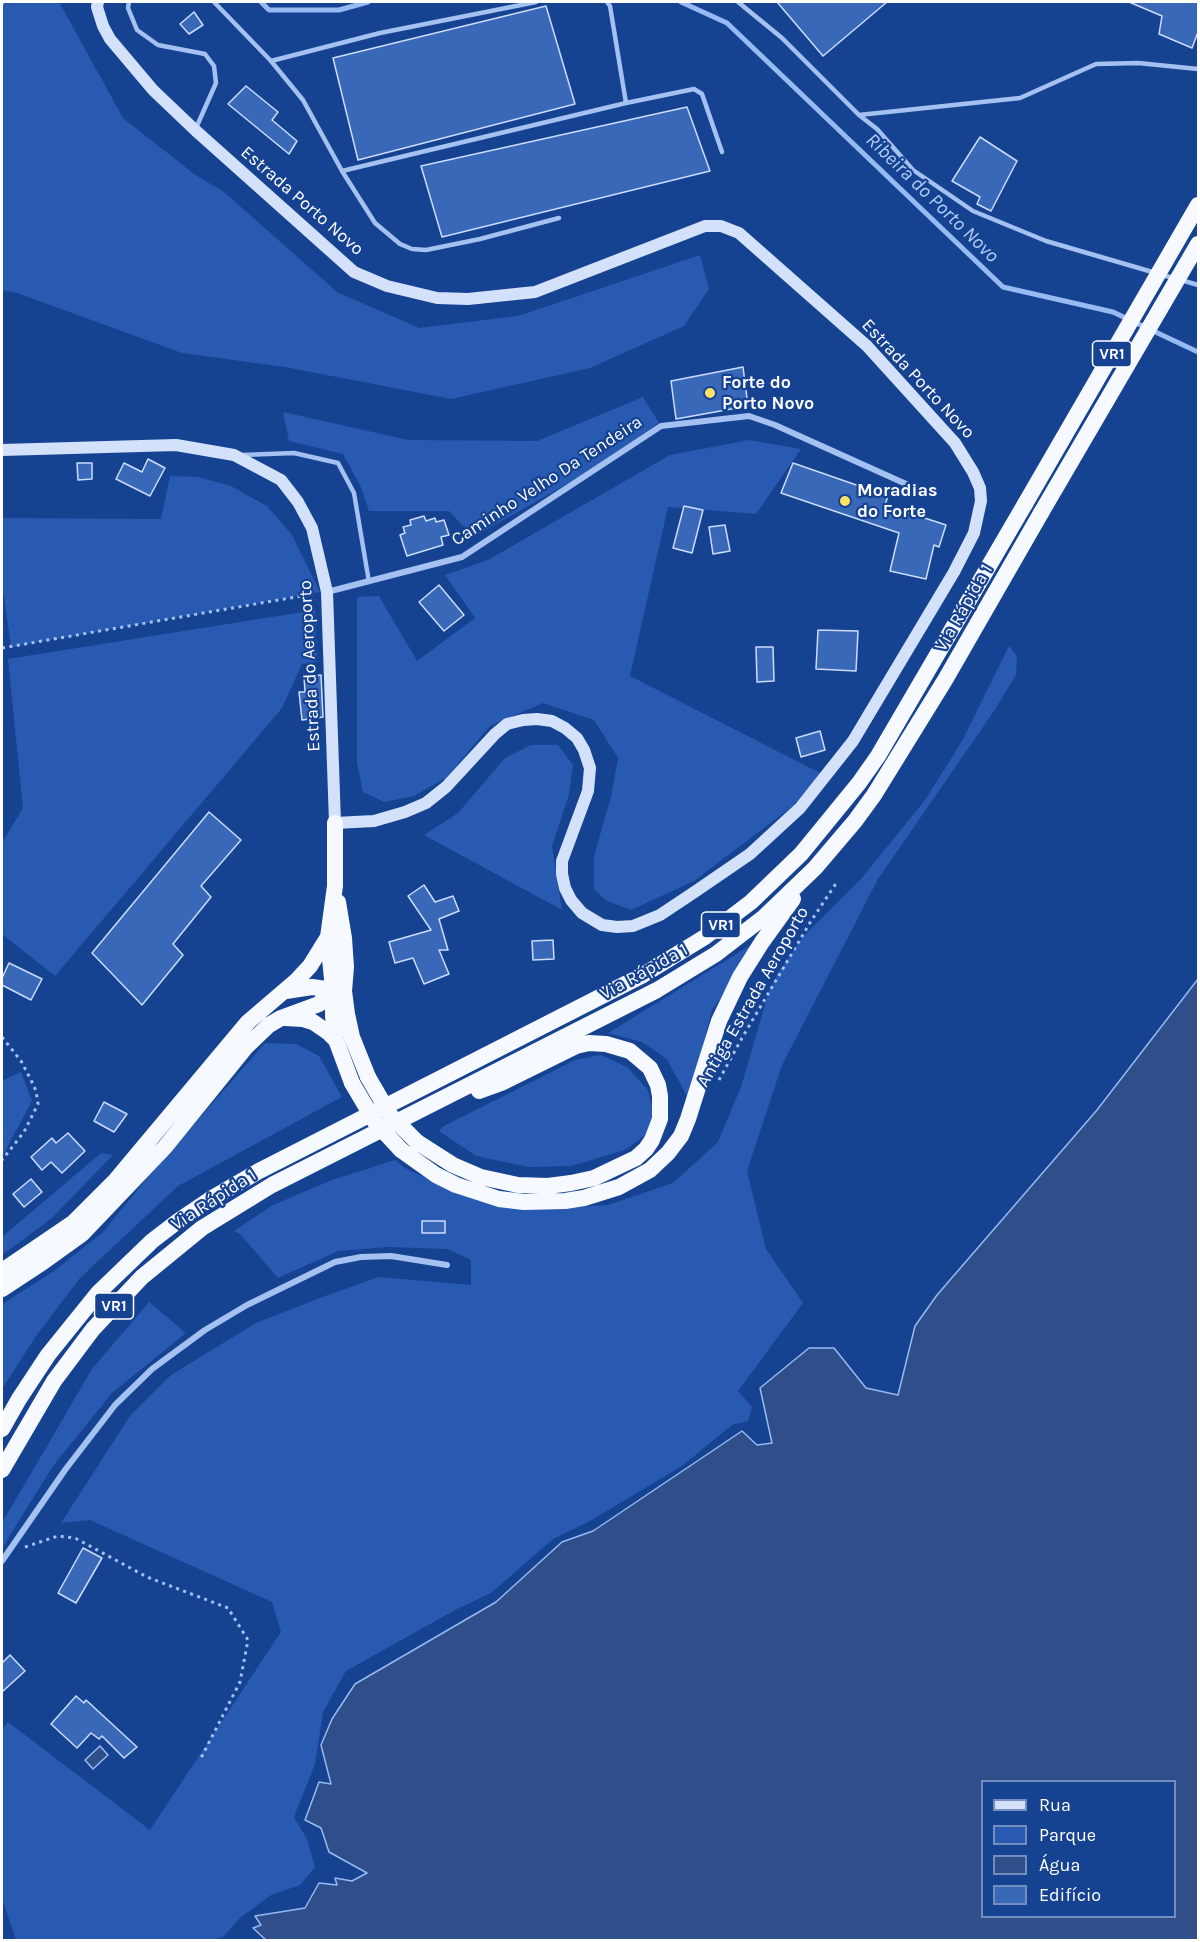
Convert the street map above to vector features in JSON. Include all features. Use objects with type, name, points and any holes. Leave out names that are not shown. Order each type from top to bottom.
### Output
[{"type":"highway","name":"Via Rápida 1","points":[[2,1429],[48,1355],[98,1293],[152,1241],[201,1205],[280,1160],[643,975],[705,937],[751,902],[801,854],[878,756],[1198,205]]},
{"type":"highway","name":"Via Rápida 1","points":[[2,1470],[48,1390],[73,1354],[115,1304],[171,1251],[225,1213],[272,1185],[667,984],[741,936],[815,868],[855,821],[893,766],[1198,244]]},
{"type":"highway","points":[[335,823],[335,886],[328,937],[338,991],[352,1037],[368,1077],[390,1115],[417,1142],[453,1165],[492,1181],[548,1186],[571,1183],[594,1178],[619,1168],[646,1149],[660,1119],[660,1096],[658,1085],[650,1068],[630,1051],[621,1047],[589,1043],[576,1046],[501,1083],[408,1117]]},
{"type":"highway","points":[[335,886],[344,938],[346,967],[333,1016],[336,1040],[352,1083],[375,1122],[401,1150],[436,1175],[456,1185],[499,1199],[555,1202],[584,1198],[618,1187],[650,1170],[668,1153],[681,1136],[688,1119],[718,1021],[740,978],[762,942],[815,868]]},
{"type":"highway","points":[[2,1271],[74,1222],[115,1181],[248,1022],[310,966],[328,937]]},
{"type":"highway","points":[[283,992],[312,987],[338,991]]},
{"type":"highway","points":[[2,1289],[82,1234],[165,1147],[246,1047],[269,1025],[281,1018],[319,1004],[338,991]]},
{"type":"highway","points":[[281,1018],[313,1022],[336,1040]]},
{"type":"highway","points":[[2,1418],[19,1399]]},
{"type":"main road","name":"Estrada Porto Novo","points":[[98,2],[97,7],[103,26],[110,39],[153,90],[354,272],[387,286],[437,298],[468,299],[535,292],[705,226],[721,226],[739,233],[867,346],[955,443],[980,488],[981,501],[974,533],[954,572],[853,741],[800,808],[750,854],[660,915],[633,926],[602,925],[582,913],[571,900],[563,880],[562,861],[588,791],[590,768],[577,738],[552,721],[537,719],[507,724],[446,788],[426,803],[374,821],[335,823]]},
{"type":"main road","name":"Estrada do Aeroporto","points":[[2,450],[176,445],[234,455],[281,480],[298,502],[312,528],[327,592],[335,823]]},
{"type":"street","name":"Caminho Velho Da Tendeira","points":[[327,592],[462,557],[661,426],[749,416],[775,425],[915,488]]},
{"type":"street","points":[[3,1558],[64,1470],[115,1405],[152,1370],[205,1330],[247,1305],[335,1262],[361,1257],[391,1256],[447,1265]]},
{"type":"lane","points":[[129,2],[128,8],[136,30],[158,45],[205,54],[214,66],[216,83],[195,130]]},
{"type":"lane","points":[[214,2],[272,61],[303,100],[342,171],[375,223],[400,244],[412,249],[426,250],[559,218]]},
{"type":"lane","points":[[272,61],[380,33],[536,2]]},
{"type":"lane","points":[[607,2],[610,6],[626,103]]},
{"type":"lane","points":[[738,2],[782,38],[859,115],[877,129],[913,170],[973,211],[1046,241],[1198,285]]},
{"type":"lane","points":[[859,115],[1020,98],[1096,64],[1138,63],[1198,69]]},
{"type":"lane","points":[[342,171],[694,89],[702,94],[722,152]]},
{"type":"lane","points":[[234,455],[294,453],[338,463],[354,493],[369,582]]},
{"type":"path","points":[[2,648],[327,592]]},
{"type":"path","name":"Antiga Estrada Aeroporto","points":[[716,1086],[747,1028],[837,882]]},
{"type":"path","points":[[2,1037],[31,1080],[36,1090],[38,1104],[24,1132],[2,1160]]},
{"type":"path","points":[[3,1558],[43,1540],[58,1536],[75,1538],[147,1577],[228,1608],[248,1640],[240,1682],[201,1758]]},
{"type":"green space","points":[[2,2],[59,2],[123,118],[194,174],[224,192],[337,292],[419,328],[518,316],[700,255],[709,289],[684,326],[590,368],[451,399],[285,367],[182,353],[17,293],[2,290]]},
{"type":"green space","points":[[643,397],[659,423],[569,483],[473,537],[449,511],[369,511],[360,485],[343,454],[289,441],[283,412],[408,440],[537,441]]},
{"type":"green space","points":[[749,440],[801,449],[756,514],[668,507],[630,676],[822,774],[793,806],[694,881],[631,910],[607,901],[594,889],[594,856],[611,797],[618,758],[594,720],[543,703],[490,726],[446,778],[414,796],[384,802],[363,792],[357,763],[357,597],[379,596],[417,661],[475,618],[445,575],[488,560],[670,455]]},
{"type":"green space","points":[[170,476],[198,477],[231,486],[267,506],[292,535],[320,592],[11,647],[2,583],[2,518],[161,519]]},
{"type":"green space","points":[[315,610],[317,662],[302,664],[282,708],[55,976],[2,934],[2,843],[23,808],[8,659]]},
{"type":"green space","points":[[1009,646],[1017,656],[1016,675],[992,714],[878,879],[782,1065],[747,1171],[766,1249],[803,1303],[738,1391],[752,1407],[748,1421],[732,1425],[682,1466],[590,1521],[553,1539],[491,1593],[455,1610],[346,1671],[323,1712],[315,1764],[294,1817],[307,1839],[315,1867],[300,1885],[271,1895],[240,1918],[223,1937],[210,1940],[16,1940],[2,1898],[2,1730],[8,1722],[150,1830],[281,1632],[272,1602],[90,1520],[61,1523],[130,1416],[171,1375],[256,1323],[325,1296],[379,1277],[471,1285],[471,1260],[448,1249],[389,1247],[338,1251],[278,1278],[240,1234],[234,1231],[273,1205],[332,1180],[395,1160],[405,1168],[441,1185],[544,1209],[608,1205],[673,1183],[718,1142],[741,1087],[769,991],[779,972],[802,938],[861,879],[925,800],[962,741]]},
{"type":"green space","points":[[531,745],[558,745],[573,765],[569,794],[552,846],[562,910],[424,835],[458,813],[505,758]]},
{"type":"green space","points":[[751,945],[728,987],[712,1010],[689,1100],[667,1059],[642,1042],[608,1033]]},
{"type":"green space","points":[[265,1043],[296,1044],[319,1056],[342,1097],[178,1186],[80,1278],[36,1336],[2,1389],[2,1304],[54,1271],[103,1232]]},
{"type":"green space","points":[[601,1055],[627,1067],[648,1090],[654,1116],[647,1134],[625,1150],[571,1166],[529,1167],[476,1156],[439,1131],[442,1127],[575,1060]]},
{"type":"green space","points":[[21,1072],[32,1101],[2,1157],[2,1081]]},
{"type":"green space","points":[[101,1153],[113,1155],[52,1218],[2,1255],[2,1237]]},
{"type":"green space","points":[[149,1302],[186,1333],[112,1393],[53,1466],[2,1548],[2,1523],[92,1369]]},
{"type":"water","points":[[1198,979],[1198,1940],[266,1940],[253,1928],[261,1925],[255,1916],[305,1908],[319,1883],[337,1885],[335,1878],[352,1881],[367,1873],[329,1852],[321,1828],[305,1820],[319,1782],[331,1784],[321,1745],[332,1719],[355,1684],[496,1602],[562,1542],[593,1531],[742,1431],[757,1445],[772,1443],[760,1388],[809,1348],[834,1348],[866,1388],[898,1395],[915,1326],[937,1295],[1097,1110]]},
{"type":"water","points":[[100,1746],[108,1755],[93,1769],[85,1760]]},
{"type":"building","points":[[777,2],[887,2],[823,56]]},
{"type":"building","points":[[1129,2],[1198,2],[1198,32],[1192,48],[1159,34],[1162,16]]},
{"type":"building","points":[[546,6],[575,104],[358,160],[333,58]]},
{"type":"building","points":[[194,12],[203,25],[189,34],[180,24]]},
{"type":"building","points":[[246,86],[278,112],[272,120],[297,141],[289,154],[228,104]]},
{"type":"building","points":[[687,107],[710,171],[442,237],[421,166]]},
{"type":"building","points":[[980,137],[1017,161],[991,211],[977,204],[980,197],[952,181]]},
{"type":"building","name":"Forte do Porto Novo","points":[[743,367],[748,406],[676,419],[671,381]]},
{"type":"building","points":[[148,459],[165,468],[150,496],[116,479],[124,463],[142,472]]},
{"type":"building","points":[[77,463],[92,463],[92,479],[78,480]]},
{"type":"building","name":"Moradias do Forte","points":[[793,463],[888,496],[885,505],[946,525],[939,547],[934,545],[926,579],[890,571],[899,533],[781,493]]},
{"type":"building","points":[[684,506],[703,510],[692,553],[673,548]]},
{"type":"building","points":[[424,516],[426,521],[435,518],[436,522],[444,520],[449,535],[441,537],[443,545],[407,556],[400,535],[405,533],[403,527],[411,525],[410,520]]},
{"type":"building","points":[[725,525],[730,551],[713,554],[709,527]]},
{"type":"building","points":[[439,585],[464,615],[444,631],[419,602]]},
{"type":"building","points":[[818,630],[858,631],[856,671],[816,669]]},
{"type":"building","points":[[756,647],[773,647],[774,681],[757,682]]},
{"type":"building","points":[[321,675],[323,717],[302,720],[299,692],[305,692],[304,677]]},
{"type":"building","points":[[820,731],[825,750],[801,757],[796,738]]},
{"type":"building","points":[[209,812],[241,840],[201,886],[211,897],[173,944],[183,955],[142,1005],[92,953]]},
{"type":"building","points":[[424,885],[435,902],[453,896],[459,911],[439,919],[448,950],[439,950],[449,974],[424,984],[413,958],[395,963],[389,942],[431,930],[408,896]]},
{"type":"building","points":[[553,940],[554,959],[533,960],[532,941]]},
{"type":"building","points":[[9,963],[42,979],[31,1000],[2,985],[2,978]]},
{"type":"building","points":[[104,1102],[127,1114],[114,1132],[94,1121]]},
{"type":"building","points":[[68,1133],[85,1151],[62,1173],[51,1162],[42,1170],[31,1157],[52,1138],[56,1143]]},
{"type":"building","points":[[31,1179],[42,1192],[24,1207],[13,1194]]},
{"type":"building","points":[[422,1221],[445,1221],[445,1233],[422,1233]]},
{"type":"building","points":[[83,1548],[102,1558],[76,1603],[58,1593]]},
{"type":"building","points":[[10,1655],[25,1671],[2,1692],[2,1663]]},
{"type":"building","points":[[76,1696],[84,1703],[86,1700],[137,1747],[124,1758],[102,1736],[99,1739],[91,1733],[77,1748],[51,1724]]},
{"type":"waterway","name":"Ribeira do Porto Novo","points":[[261,2],[269,10],[339,10],[368,2]]},
{"type":"waterway","name":"Ribeira do Porto Novo","points":[[681,2],[727,23],[1003,287],[1113,312],[1198,352]]},
{"type":"place","name":"Forte do Porto Novo","points":[[710,393]]},
{"type":"place","name":"Moradias do Forte","points":[[845,501]]}]
